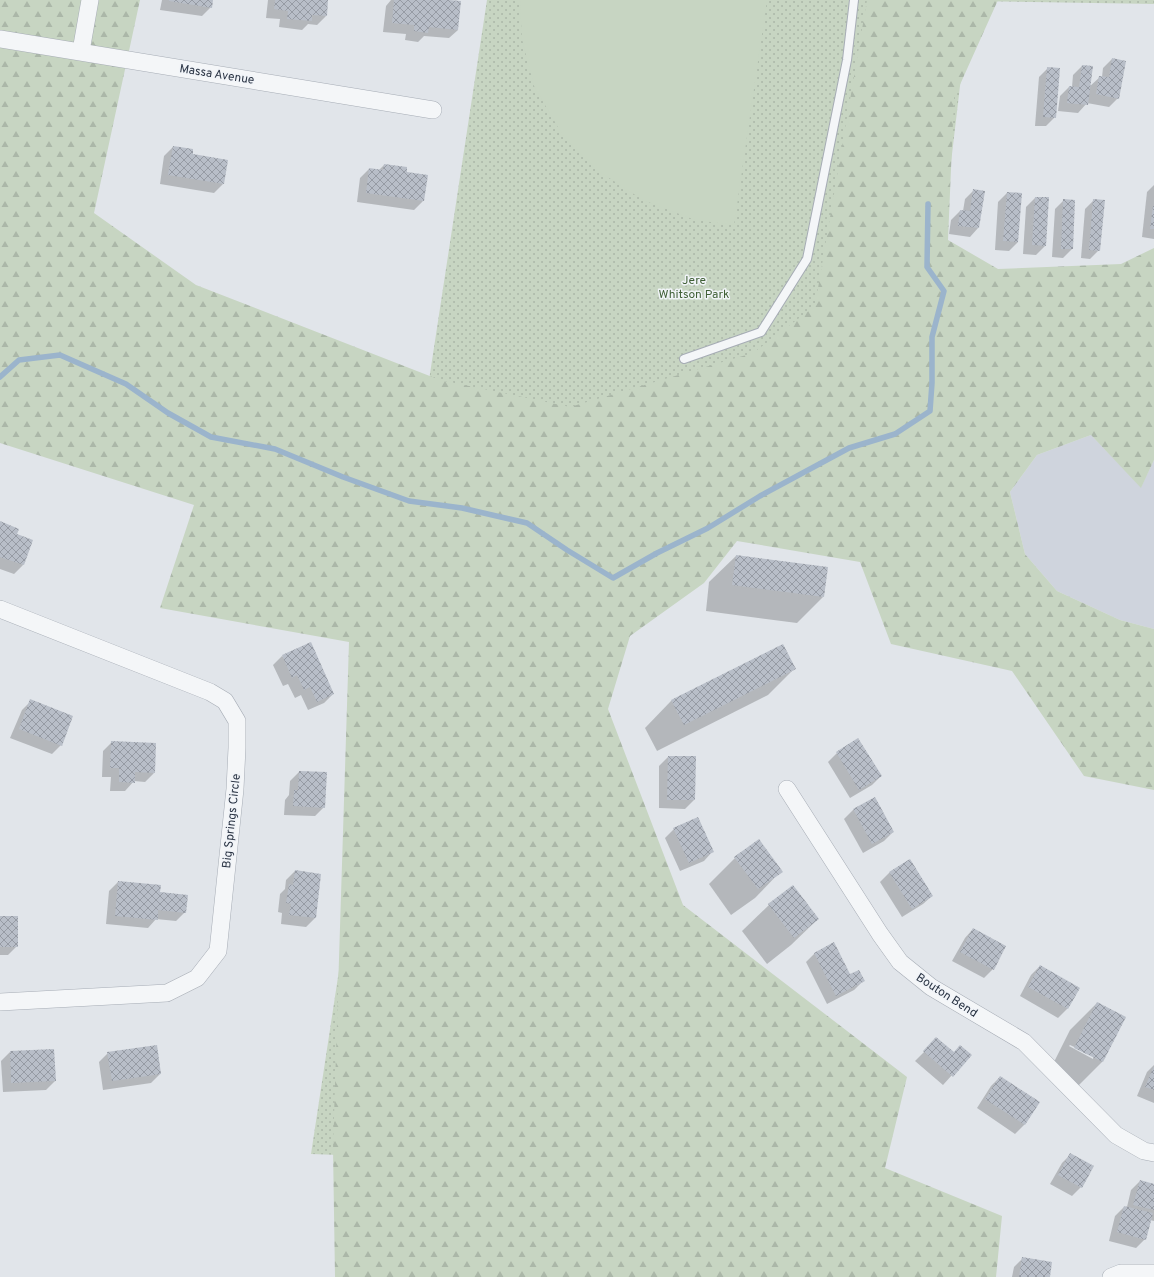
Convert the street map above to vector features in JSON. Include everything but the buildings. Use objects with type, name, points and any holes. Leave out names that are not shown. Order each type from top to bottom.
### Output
[{"type":"street","points":[[81,51],[90,0]]},
{"type":"street","name":"Massa Avenue","points":[[0,38],[433,110]]},
{"type":"street","name":"Big Springs Circle","points":[[0,609],[210,692],[225,701],[237,721],[238,748],[218,951],[197,978],[167,993],[0,1002]]},
{"type":"street","name":"Bouton Bend","points":[[787,789],[880,934],[900,962],[931,987],[1024,1042],[1116,1135],[1144,1151],[1154,1153]]},
{"type":"street","points":[[1111,1277],[1121,1273],[1154,1273]]},
{"type":"lane","points":[[684,359],[761,332],[807,259],[847,60],[854,0]]},
{"type":"shaded area","points":[[1091,435],[1141,487],[1154,460],[1154,629],[1120,620],[1057,591],[1025,554],[1010,492],[1037,455]]},
{"type":"green space","points":[[0,0],[140,0],[94,213],[196,285],[440,380],[570,407],[753,353],[815,306],[867,0],[998,0],[954,98],[948,240],[998,269],[1121,264],[1154,248],[1154,460],[1141,488],[1091,435],[1037,455],[1010,492],[1025,554],[1057,591],[1120,620],[1154,629],[1154,790],[1084,776],[1012,671],[891,644],[860,562],[737,541],[704,583],[630,636],[608,709],[683,905],[907,1077],[885,1168],[1002,1216],[996,1277],[335,1277],[333,1149],[349,642],[160,608],[194,505],[0,443]]},
{"type":"green space","name":"Jere Whitson Park","points":[[487,0],[1154,0],[1154,4],[970,1],[940,256],[737,532],[611,610],[584,720],[746,1170],[311,1154]]},
{"type":"green space","points":[[520,0],[767,0],[734,225],[695,220],[643,200],[597,170],[562,134],[534,86],[522,39]]},
{"type":"waterway","points":[[0,377],[19,360],[60,355],[126,384],[168,413],[211,437],[275,449],[343,477],[409,501],[462,508],[527,523],[613,578],[657,553],[708,528],[760,496],[849,448],[895,434],[930,411],[932,383],[932,337],[944,291],[927,267],[928,204]]}]
